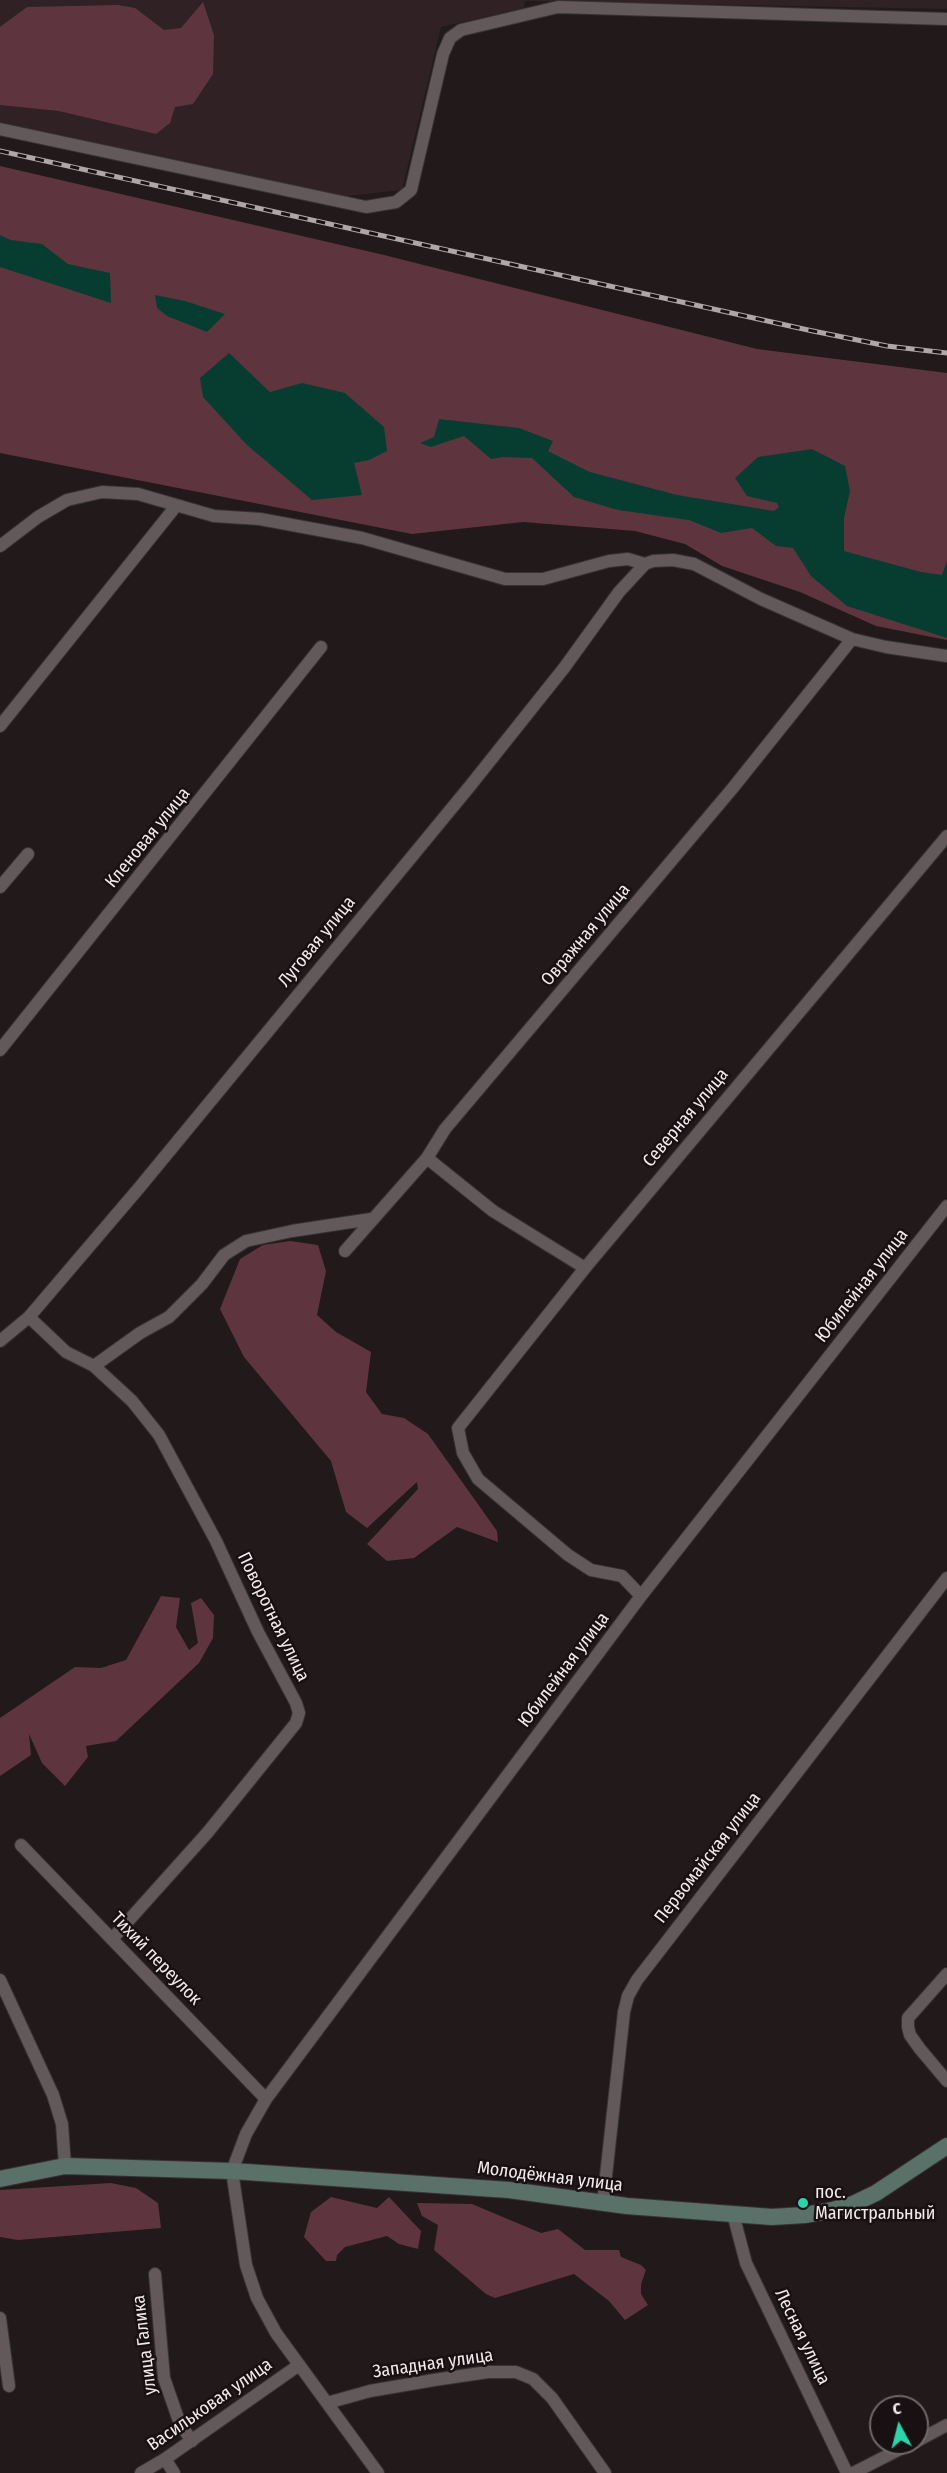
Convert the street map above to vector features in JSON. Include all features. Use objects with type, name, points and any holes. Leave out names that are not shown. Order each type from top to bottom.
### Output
[{"type":"street","points":[[0,129],[366,207],[396,202],[411,190],[443,54],[450,38],[461,30],[558,7],[947,19]]},
{"type":"street","points":[[0,546],[38,517],[67,500],[102,492],[138,494],[214,516],[260,519],[362,538],[505,579],[543,579],[609,561],[673,560],[694,564],[761,599],[852,639],[886,647],[947,656]]},
{"type":"street","points":[[0,726],[176,506]]},
{"type":"street","name":"Луговая улица","points":[[0,1341],[29,1317],[140,1188],[470,786],[564,668],[619,592],[649,562]]},
{"type":"street","name":"Овражная улица","points":[[345,1251],[427,1158],[446,1129],[732,789],[852,639]]},
{"type":"street","name":"Кленовая улица","points":[[0,1050],[321,647]]},
{"type":"street","name":"Северная улица","points":[[642,1596],[622,1576],[591,1570],[568,1555],[478,1479],[463,1453],[458,1428],[585,1268],[947,836]]},
{"type":"street","points":[[0,887],[28,854]]},
{"type":"street","points":[[427,1158],[493,1211],[585,1268]]},
{"type":"street","name":"Юбилейная улица","points":[[232,2171],[246,2134],[266,2099],[642,1596],[947,1206]]},
{"type":"street","points":[[94,1366],[140,1333],[169,1317],[202,1284],[224,1255],[246,1241],[292,1231],[371,1219]]},
{"type":"street","name":"Поворотная улица","points":[[29,1317],[66,1352],[94,1366],[132,1401],[159,1435],[216,1541],[299,1713],[296,1723],[208,1832],[112,1939]]},
{"type":"street","name":"Первомайская улица","points":[[603,2203],[624,2012],[628,1996],[644,1970],[947,1578]]},
{"type":"street","name":"Тихий переулок","points":[[21,1845],[266,2099]]},
{"type":"street","points":[[947,1974],[909,2018],[908,2027],[910,2035],[947,2082]]},
{"type":"street","points":[[0,1980],[53,2095],[62,2124],[65,2166]]},
{"type":"street","name":"Молодёжная улица","points":[[0,2179],[65,2166],[232,2171],[509,2190],[603,2203],[772,2217],[833,2210],[876,2193],[947,2146]]},
{"type":"street","points":[[232,2171],[246,2265],[257,2298],[276,2333],[378,2473]]},
{"type":"street","name":"Лесная улица","points":[[733,2214],[746,2263],[848,2473]]},
{"type":"street","name":"улица Галика","points":[[155,2274],[164,2378],[180,2424],[192,2441]]},
{"type":"street","points":[[0,2318],[9,2386]]},
{"type":"street","name":"Васильковая улица","points":[[141,2473],[192,2441],[299,2365]]},
{"type":"street","name":"Западная улица","points":[[327,2403],[370,2391],[434,2380],[488,2372],[516,2372],[533,2379],[552,2398],[605,2473]]},
{"type":"street","points":[[929,2434],[947,2425]]},
{"type":"street","points":[[854,2473],[889,2455]]},
{"type":"street","points":[[165,2459],[174,2473]]},
{"type":"shaded area","points":[[0,0],[947,0],[947,9],[525,1],[524,8],[441,27],[402,190],[346,196],[0,122]]},
{"type":"shaded area","points":[[203,2],[214,35],[213,74],[193,104],[175,107],[170,123],[156,134],[59,111],[0,105],[0,27],[27,7],[118,5],[135,8],[164,30],[181,28]]},
{"type":"shaded area","points":[[0,166],[384,255],[757,349],[947,373],[947,640],[876,626],[800,592],[722,566],[685,544],[635,531],[523,522],[412,534],[0,453]]},
{"type":"shaded area","points":[[0,235],[11,240],[42,244],[68,264],[110,273],[111,303],[0,267]]},
{"type":"shaded area","points":[[155,295],[185,301],[225,314],[207,332],[167,316],[157,308]]},
{"type":"shaded area","points":[[229,353],[270,392],[302,383],[345,393],[384,427],[387,451],[369,460],[354,463],[362,495],[312,500],[247,445],[203,397],[200,378]]},
{"type":"shaded area","points":[[439,419],[519,428],[553,441],[548,451],[590,472],[677,495],[774,511],[779,507],[777,503],[747,496],[735,478],[758,457],[812,449],[845,466],[850,491],[844,518],[844,551],[921,572],[942,575],[947,561],[947,638],[847,606],[811,576],[793,548],[776,546],[752,528],[721,533],[689,520],[618,510],[574,497],[532,458],[491,459],[464,436],[431,447],[420,443],[434,437]]},
{"type":"shaded area","points":[[290,1241],[318,1245],[326,1271],[317,1315],[336,1332],[371,1352],[366,1392],[382,1414],[404,1418],[428,1434],[497,1531],[498,1542],[457,1527],[414,1558],[387,1561],[367,1544],[418,1489],[417,1482],[367,1528],[346,1512],[331,1461],[244,1357],[220,1309],[240,1259],[263,1245]]},
{"type":"shaded area","points":[[161,1596],[180,1598],[176,1627],[189,1650],[198,1643],[191,1603],[201,1598],[214,1615],[213,1638],[199,1663],[116,1741],[86,1746],[88,1757],[65,1786],[42,1763],[29,1734],[31,1755],[0,1776],[0,1718],[75,1667],[101,1668],[126,1660]]},
{"type":"shaded area","points":[[111,2183],[136,2188],[158,2203],[161,2228],[18,2240],[0,2237],[0,2190]]},
{"type":"shaded area","points":[[331,2197],[377,2208],[389,2197],[421,2231],[418,2249],[399,2244],[387,2236],[345,2247],[337,2255],[336,2261],[326,2261],[304,2237],[311,2212]]},
{"type":"shaded area","points":[[417,2203],[472,2204],[541,2233],[558,2229],[585,2250],[619,2250],[621,2257],[641,2265],[646,2270],[641,2284],[641,2294],[648,2305],[625,2320],[609,2301],[574,2274],[495,2298],[486,2294],[434,2250],[438,2225],[422,2216]]},
{"type":"railway","points":[[0,151],[808,330],[887,346],[947,353]]},
{"type":"place","name":"пос. Магистральный","points":[[803,2203]]}]
